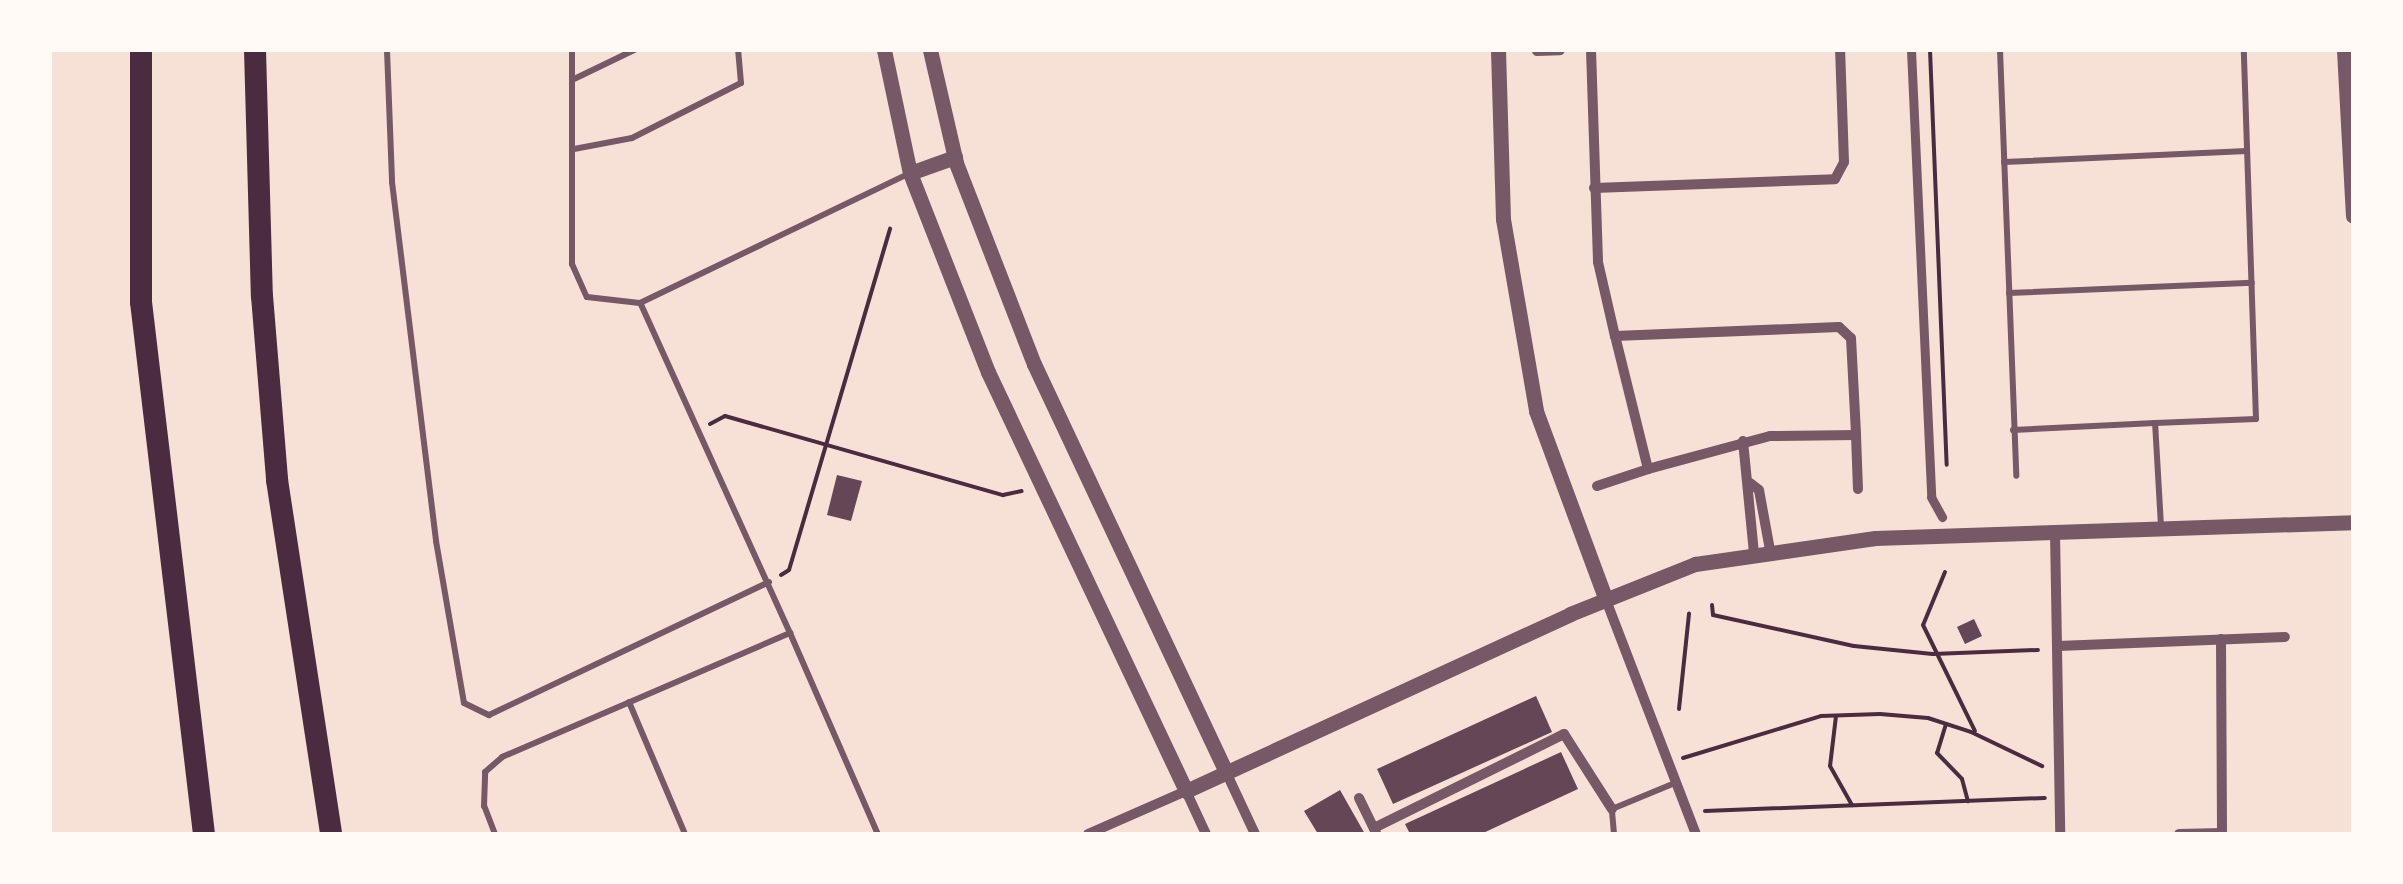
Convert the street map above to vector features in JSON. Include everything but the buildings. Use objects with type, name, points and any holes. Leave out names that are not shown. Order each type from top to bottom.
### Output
[{"type":"highway","points":[[141,50],[140,302],[204,834]]},
{"type":"highway","points":[[256,50],[262,296],[275,462],[300,664],[330,834]]},
{"type":"street","points":[[884,50],[910,173],[1037,488],[1206,834]]},
{"type":"street","points":[[930,50],[955,158],[1034,364],[1255,834]]},
{"type":"street","points":[[1498,50],[1503,218],[1536,411],[1606,600],[1674,761],[1696,834]]},
{"type":"street","points":[[1537,51],[1560,50]]},
{"type":"street","points":[[1591,50],[1598,262],[1648,469]]},
{"type":"street","points":[[1594,188],[1835,180],[1844,162],[1840,50]]},
{"type":"street","points":[[1912,50],[1931,497],[1942,517]]},
{"type":"street","points":[[2344,50],[2353,216]]},
{"type":"street","points":[[910,173],[955,158]]},
{"type":"street","points":[[1615,336],[1838,327],[1851,338],[1858,489]]},
{"type":"street","points":[[1597,486],[1742,441],[1856,435]]},
{"type":"street","points":[[1742,441],[1750,483],[1743,492],[1762,552]]},
{"type":"street","points":[[1088,834],[1606,600],[1695,564],[1875,538],[2161,532],[2353,522]]},
{"type":"street","points":[[2055,534],[2060,834]]},
{"type":"street","points":[[2058,646],[2284,637]]},
{"type":"street","points":[[2179,834],[2222,833],[2221,639]]},
{"type":"street","points":[[1359,798],[1375,831],[1564,734],[1612,809]]},
{"type":"lane","points":[[388,50],[392,182],[436,541],[464,703],[489,715],[769,582]]},
{"type":"lane","points":[[572,50],[572,264],[587,297],[640,303],[910,173]]},
{"type":"lane","points":[[572,80],[634,50]]},
{"type":"lane","points":[[573,149],[632,138],[740,83],[738,50]]},
{"type":"lane","points":[[2000,50],[2016,476]]},
{"type":"lane","points":[[2013,430],[2256,419],[2244,50]]},
{"type":"lane","points":[[2004,162],[2247,151]]},
{"type":"lane","points":[[2009,293],[2252,283]]},
{"type":"lane","points":[[640,303],[702,429],[878,834]]},
{"type":"lane","points":[[2155,424],[2161,532]]},
{"type":"lane","points":[[494,834],[484,806],[485,772],[502,756],[790,634]]},
{"type":"lane","points":[[630,702],[685,834]]},
{"type":"lane","points":[[1614,834],[1612,809],[1679,781]]},
{"type":"path","points":[[1930,50],[1948,480]]},
{"type":"path","points":[[769,582],[788,570],[890,228]]},
{"type":"path","points":[[702,429],[725,416],[1003,495],[1037,488]]},
{"type":"path","points":[[1945,572],[1923,625],[1976,734]]},
{"type":"path","points":[[1712,605],[1713,616],[1780,631],[1937,654],[2038,650]]},
{"type":"path","points":[[1679,709],[1689,614]]},
{"type":"path","points":[[50,674],[50,785]]},
{"type":"path","points":[[1674,761],[1741,735],[1836,716],[1946,724],[2044,766]]},
{"type":"path","points":[[1836,716],[1830,766],[1852,806]]},
{"type":"path","points":[[1946,724],[1937,753],[1962,778],[1968,801]]},
{"type":"path","points":[[1691,812],[2045,798]]}]
